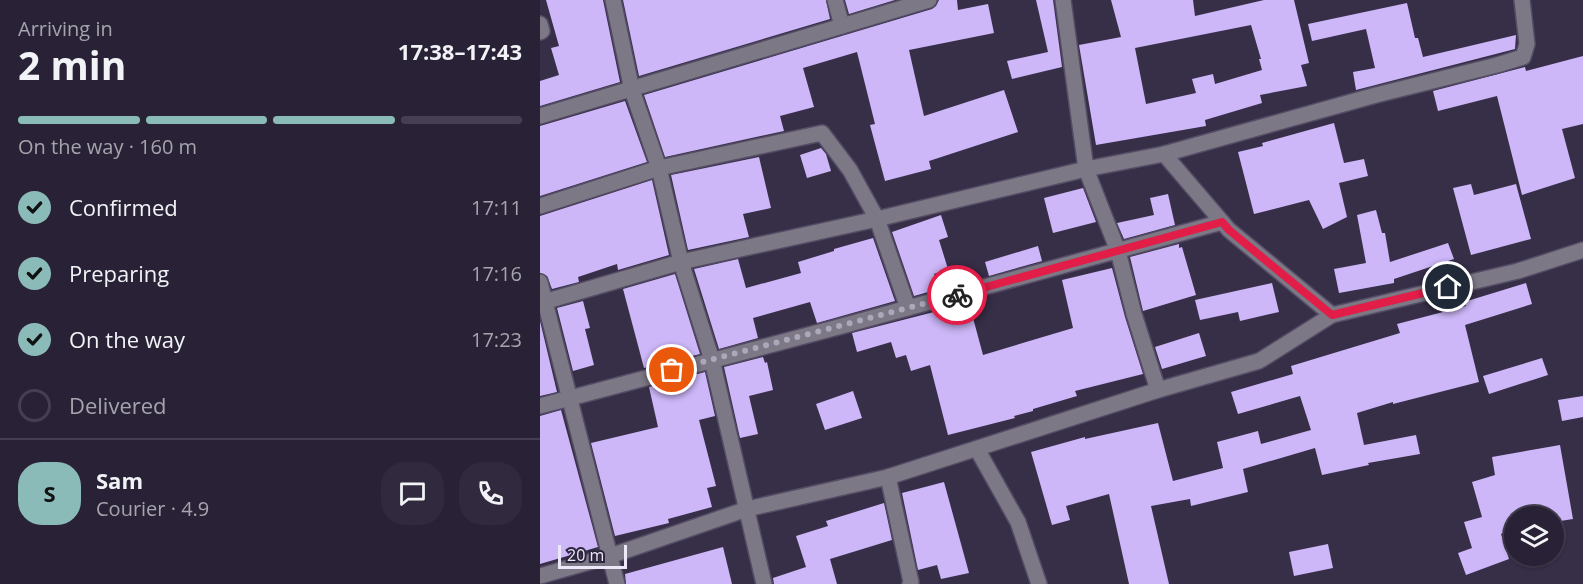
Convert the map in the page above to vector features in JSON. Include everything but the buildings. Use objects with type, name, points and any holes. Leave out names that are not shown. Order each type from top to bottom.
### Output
[{"type":"street","points":[[613,0],[632,90],[659,168],[681,262],[712,360],[764,584]]},
{"type":"street","points":[[835,0],[842,26]]},
{"type":"street","points":[[540,116],[929,0]]},
{"type":"street","points":[[1063,0],[1086,170],[1118,251],[1134,314],[1158,390]]},
{"type":"street","points":[[543,302],[681,262],[1164,154],[1376,94],[1523,57],[1527,44],[1522,0]]},
{"type":"street","points":[[540,24],[542,32],[540,32]]},
{"type":"street","points":[[540,206],[659,168],[822,133],[850,170],[877,219],[908,308]]},
{"type":"street","points":[[1164,154],[1229,230],[1332,315]]},
{"type":"street","points":[[540,406],[1222,222]]},
{"type":"street","points":[[542,577],[747,508],[888,477],[1158,390],[1259,361],[1332,315],[1518,271],[1583,250]]},
{"type":"street","points":[[540,282],[543,302],[617,584]]},
{"type":"street","points":[[977,449],[1018,522],[1039,584]]},
{"type":"street","points":[[888,477],[910,584]]},
{"type":"way so far","points":[[672,370],[957,295]]},
{"type":"route","points":[[957,295],[1222,222],[1332,315],[1448,287]]}]
